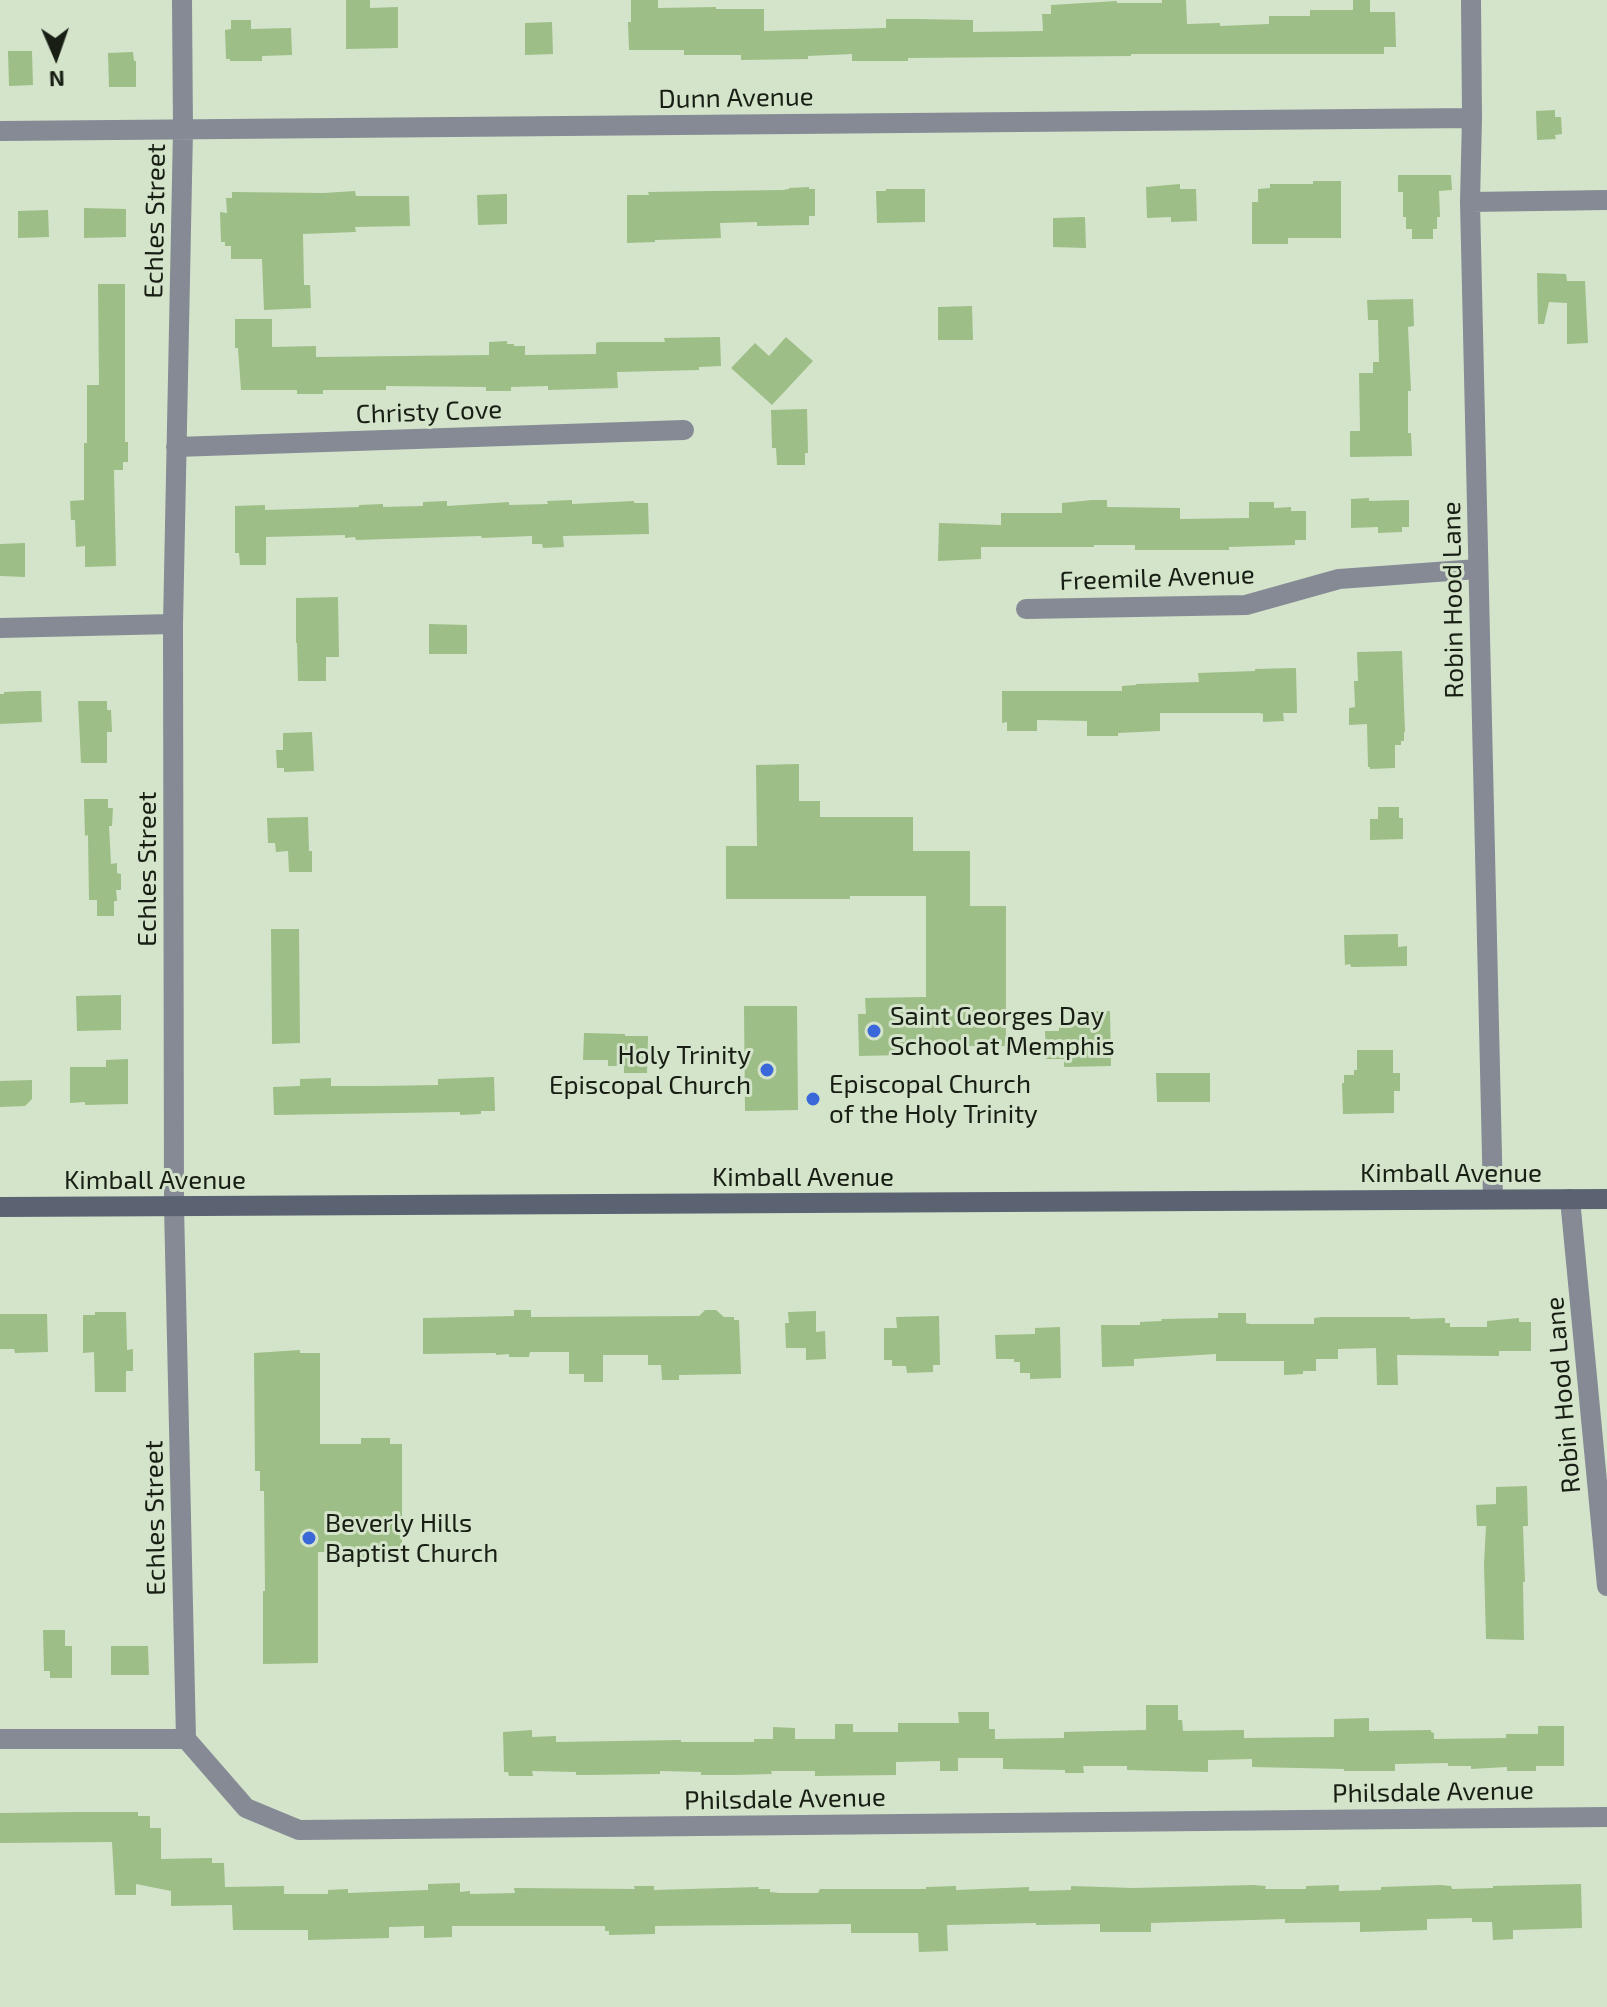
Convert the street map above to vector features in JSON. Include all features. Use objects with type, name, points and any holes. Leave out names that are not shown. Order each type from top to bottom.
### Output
[{"type":"main road","name":"Kimball Avenue","points":[[0,1207],[1607,1199]]},
{"type":"street","name":"Echles Street","points":[[182,0],[183,130],[173,624],[174,1206],[186,1739]]},
{"type":"street","name":"Robin Hood Lane","points":[[1471,0],[1470,202],[1493,1199]]},
{"type":"street","name":"Dunn Avenue","points":[[0,131],[1472,118]]},
{"type":"street","points":[[1470,202],[1607,200]]},
{"type":"street","name":"Christy Cove","points":[[176,447],[684,430]]},
{"type":"street","name":"Freemile Avenue","points":[[1026,609],[1246,605],[1339,579],[1478,569]]},
{"type":"street","points":[[0,628],[173,624]]},
{"type":"street","name":"Robin Hood Lane","points":[[1570,1199],[1607,1586]]},
{"type":"street","points":[[0,1739],[186,1739]]},
{"type":"street","name":"Philsdale Avenue","points":[[186,1739],[246,1808],[299,1830],[1607,1817]]},
{"type":"building","points":[[346,0],[370,0],[370,8],[398,7],[398,48],[346,49]]},
{"type":"building","points":[[631,0],[658,0],[658,8],[764,9],[764,31],[886,28],[886,19],[917,19],[973,20],[973,32],[1043,31],[1042,14],[1051,14],[1051,5],[1186,0],[1187,24],[1220,23],[1220,26],[1269,24],[1269,16],[1310,16],[1310,10],[1353,10],[1353,0],[1370,0],[1370,12],[1395,12],[1396,47],[1384,47],[1384,54],[1131,54],[852,61],[852,54],[808,56],[808,59],[741,60],[741,55],[684,55],[684,50],[629,50]]},
{"type":"building","points":[[231,20],[251,20],[251,29],[291,28],[292,55],[262,56],[262,61],[226,59],[225,30],[231,29]]},
{"type":"building","points":[[552,22],[553,54],[525,55],[525,23]]},
{"type":"building","points":[[8,51],[32,51],[33,85],[9,86]]},
{"type":"building","points":[[133,52],[136,87],[109,87],[108,53]]},
{"type":"building","points":[[1555,110],[1555,117],[1561,117],[1562,134],[1555,135],[1556,139],[1537,140],[1536,111]]},
{"type":"building","points":[[1398,175],[1451,175],[1452,190],[1439,191],[1440,217],[1437,217],[1437,229],[1433,229],[1433,239],[1412,239],[1412,229],[1406,229],[1403,192],[1398,192]]},
{"type":"building","points":[[1313,181],[1341,181],[1341,238],[1288,238],[1288,244],[1252,244],[1252,202],[1258,202],[1258,189],[1270,188],[1270,184],[1313,184]]},
{"type":"building","points":[[1180,184],[1180,189],[1196,189],[1197,221],[1171,222],[1171,217],[1147,218],[1146,187]]},
{"type":"building","points":[[815,189],[815,216],[809,216],[809,225],[720,223],[721,238],[627,243],[627,195]]},
{"type":"building","points":[[925,189],[925,222],[877,223],[876,191]]},
{"type":"building","points":[[355,191],[356,196],[409,196],[410,226],[355,227],[356,232],[303,234],[304,285],[310,285],[311,308],[264,310],[262,259],[231,259],[231,246],[221,242],[220,212],[227,213],[226,198],[232,198],[232,192]]},
{"type":"building","points":[[507,194],[507,224],[478,225],[477,195]]},
{"type":"building","points":[[84,208],[126,209],[126,237],[84,238]]},
{"type":"building","points":[[48,210],[49,237],[18,238],[18,211]]},
{"type":"building","points":[[1085,217],[1086,248],[1053,247],[1053,218]]},
{"type":"building","points":[[1537,273],[1566,274],[1567,281],[1585,281],[1588,343],[1567,344],[1567,303],[1549,302],[1544,324],[1538,324]]},
{"type":"building","points":[[98,284],[125,284],[125,442],[128,442],[128,462],[123,462],[123,470],[114,470],[116,566],[85,567],[85,546],[76,547],[75,520],[71,520],[70,501],[84,500],[87,385],[99,385]]},
{"type":"building","points":[[1413,299],[1414,326],[1408,327],[1411,391],[1408,391],[1408,433],[1411,433],[1412,456],[1350,457],[1350,431],[1360,431],[1359,373],[1373,373],[1373,362],[1379,362],[1378,320],[1368,320],[1367,300]]},
{"type":"building","points":[[972,306],[973,340],[938,340],[938,307]]},
{"type":"building","points":[[235,319],[272,319],[272,347],[316,346],[316,357],[489,355],[489,342],[507,341],[507,344],[514,346],[525,346],[525,355],[596,354],[596,343],[599,342],[665,342],[664,338],[720,337],[721,366],[699,367],[699,370],[617,372],[618,388],[548,390],[548,386],[486,391],[486,387],[386,386],[386,390],[323,390],[323,394],[297,394],[297,390],[241,390],[238,348],[235,348]]},
{"type":"building","points":[[786,337],[813,361],[772,405],[731,368],[755,343],[769,356]]},
{"type":"building","points":[[807,409],[808,453],[805,453],[805,465],[777,465],[776,448],[772,448],[771,410]]},
{"type":"building","points":[[1369,498],[1369,501],[1409,500],[1409,527],[1402,527],[1402,532],[1378,533],[1378,527],[1351,528],[1351,499]]},
{"type":"building","points":[[572,500],[572,504],[648,503],[649,534],[563,536],[564,547],[543,548],[542,544],[532,544],[532,536],[356,540],[355,537],[345,538],[345,535],[266,537],[266,565],[240,565],[239,553],[235,553],[235,506],[265,505],[265,510],[383,504],[383,507],[423,506],[423,502],[447,501],[447,506],[509,502],[509,505],[548,504],[547,501]]},
{"type":"building","points":[[1107,500],[1107,507],[1180,508],[1180,519],[1249,518],[1249,502],[1274,502],[1274,508],[1291,507],[1291,511],[1306,511],[1306,540],[1295,540],[1295,545],[1229,547],[1229,550],[1135,550],[1135,545],[981,547],[981,559],[938,561],[939,523],[1001,525],[1001,513],[1062,513],[1062,503]]},
{"type":"building","points":[[25,543],[25,577],[0,576],[0,544]]},
{"type":"building","points":[[338,597],[339,657],[326,657],[326,681],[298,681],[296,598]]},
{"type":"building","points":[[429,624],[467,625],[467,654],[429,654]]},
{"type":"building","points":[[1402,651],[1404,741],[1401,745],[1395,745],[1395,768],[1370,769],[1367,724],[1349,725],[1349,708],[1355,707],[1354,681],[1358,681],[1357,652]]},
{"type":"building","points":[[1296,668],[1297,713],[1283,713],[1284,721],[1263,722],[1263,714],[1260,713],[1160,713],[1160,731],[1118,733],[1118,736],[1087,736],[1087,721],[1037,720],[1037,731],[1007,731],[1007,722],[1002,723],[1002,691],[1122,691],[1122,686],[1136,684],[1199,682],[1198,673]]},
{"type":"building","points":[[41,691],[42,722],[0,724],[0,694]]},
{"type":"building","points":[[78,701],[107,701],[107,710],[111,710],[112,732],[107,732],[107,763],[81,763]]},
{"type":"building","points":[[312,732],[314,771],[284,772],[284,768],[277,768],[276,750],[283,750],[283,733]]},
{"type":"building","points":[[799,764],[799,801],[820,801],[820,817],[913,817],[913,851],[970,851],[970,906],[1006,906],[1006,1046],[903,1046],[903,1055],[859,1056],[858,1014],[866,1014],[865,998],[926,997],[926,896],[726,899],[726,846],[757,846],[756,765]]},
{"type":"building","points":[[84,799],[108,799],[108,808],[113,808],[112,826],[109,826],[111,864],[117,863],[117,873],[121,874],[121,890],[116,890],[114,916],[97,916],[97,900],[89,900]]},
{"type":"building","points":[[1378,807],[1399,807],[1399,818],[1403,818],[1403,839],[1370,840],[1370,819],[1378,819]]},
{"type":"building","points":[[308,817],[312,872],[289,872],[288,851],[276,852],[275,843],[268,843],[267,818]]},
{"type":"building","points":[[271,929],[299,929],[300,1043],[272,1044]]},
{"type":"building","points":[[1398,934],[1398,947],[1407,946],[1407,966],[1345,965],[1344,935]]},
{"type":"building","points":[[121,995],[121,1030],[77,1031],[76,996]]},
{"type":"building","points":[[744,1006],[797,1006],[798,1110],[745,1111]]},
{"type":"building","points":[[1085,1011],[1110,1011],[1111,1066],[1064,1067],[1064,1059],[1046,1059],[1045,1031],[1059,1031],[1059,1025],[1085,1025]]},
{"type":"building","points":[[584,1033],[648,1036],[647,1073],[624,1073],[624,1066],[608,1066],[608,1060],[583,1060]]},
{"type":"building","points":[[1357,1050],[1393,1050],[1393,1073],[1400,1073],[1400,1091],[1394,1091],[1394,1113],[1343,1114],[1342,1083],[1344,1075],[1354,1075],[1354,1070],[1357,1070]]},
{"type":"building","points":[[128,1059],[128,1104],[70,1103],[70,1067],[106,1067],[106,1060]]},
{"type":"building","points":[[1156,1073],[1210,1073],[1210,1102],[1157,1102]]},
{"type":"building","points":[[494,1077],[495,1111],[481,1111],[481,1114],[274,1115],[273,1087],[300,1086],[300,1079],[331,1078],[331,1086],[376,1086],[438,1085],[438,1079]]},
{"type":"building","points":[[32,1080],[32,1099],[25,1106],[0,1107],[0,1081]]},
{"type":"building","points":[[514,1310],[531,1310],[531,1317],[699,1316],[705,1310],[716,1310],[724,1317],[739,1320],[741,1374],[679,1375],[679,1380],[662,1380],[661,1365],[648,1365],[648,1355],[603,1355],[603,1382],[584,1382],[584,1374],[569,1374],[569,1352],[530,1352],[529,1357],[509,1357],[509,1354],[496,1353],[423,1354],[423,1318],[514,1316]]},
{"type":"building","points":[[816,1311],[816,1332],[825,1331],[826,1359],[806,1360],[806,1348],[786,1348],[785,1323],[789,1323],[788,1312]]},
{"type":"building","points":[[95,1312],[126,1312],[127,1350],[133,1349],[133,1371],[126,1371],[126,1392],[95,1392],[94,1352],[83,1353],[83,1315],[95,1315]]},
{"type":"building","points":[[1218,1313],[1246,1313],[1246,1323],[1250,1324],[1314,1324],[1314,1318],[1322,1317],[1410,1317],[1445,1318],[1445,1323],[1450,1323],[1450,1327],[1487,1327],[1487,1321],[1519,1318],[1519,1322],[1531,1322],[1531,1351],[1499,1351],[1499,1356],[1397,1355],[1398,1385],[1377,1385],[1376,1348],[1338,1349],[1338,1359],[1316,1359],[1316,1371],[1303,1371],[1303,1374],[1284,1375],[1284,1361],[1216,1361],[1216,1354],[1134,1359],[1134,1366],[1102,1367],[1101,1325],[1140,1325],[1140,1322],[1161,1319],[1218,1318]]},
{"type":"building","points":[[0,1314],[47,1314],[48,1352],[15,1353],[14,1349],[0,1349]]},
{"type":"building","points":[[939,1316],[940,1365],[933,1365],[933,1372],[907,1373],[906,1366],[892,1366],[892,1360],[884,1360],[884,1328],[897,1328],[896,1317]]},
{"type":"building","points":[[1060,1327],[1061,1378],[1030,1379],[1030,1373],[1020,1373],[1020,1362],[996,1359],[995,1335],[1035,1334],[1035,1328]]},
{"type":"building","points":[[300,1350],[300,1353],[320,1353],[320,1444],[361,1444],[361,1438],[390,1438],[390,1444],[402,1444],[402,1553],[388,1553],[388,1561],[361,1561],[361,1552],[318,1552],[318,1663],[263,1664],[264,1491],[260,1491],[260,1471],[255,1471],[254,1353]]},
{"type":"building","points":[[1527,1486],[1528,1526],[1523,1526],[1524,1640],[1486,1639],[1486,1526],[1477,1526],[1476,1505],[1496,1504],[1496,1487]]},
{"type":"building","points":[[43,1630],[65,1630],[65,1646],[72,1646],[72,1678],[50,1678],[50,1671],[44,1671]]},
{"type":"building","points":[[111,1646],[148,1646],[149,1675],[111,1675]]},
{"type":"building","points":[[1146,1705],[1178,1705],[1178,1720],[1182,1720],[1183,1731],[1244,1730],[1244,1738],[1334,1737],[1334,1719],[1369,1718],[1369,1731],[1431,1730],[1434,1739],[1506,1738],[1506,1734],[1538,1734],[1538,1726],[1564,1726],[1564,1766],[1536,1766],[1536,1771],[1507,1771],[1507,1767],[1471,1769],[1471,1766],[1448,1766],[1448,1763],[1395,1764],[1395,1771],[1344,1771],[1252,1767],[1252,1759],[1208,1760],[1208,1772],[1083,1766],[1084,1773],[1065,1773],[1065,1770],[1003,1769],[1003,1758],[958,1758],[958,1771],[940,1771],[940,1761],[896,1762],[896,1775],[815,1776],[815,1771],[771,1771],[772,1774],[701,1775],[701,1772],[660,1771],[660,1774],[576,1775],[576,1772],[532,1771],[533,1776],[509,1776],[508,1772],[504,1772],[503,1732],[532,1730],[532,1737],[556,1736],[556,1742],[754,1742],[754,1739],[773,1739],[773,1727],[795,1728],[795,1739],[835,1739],[835,1724],[853,1724],[853,1732],[898,1732],[898,1723],[959,1723],[958,1712],[989,1712],[989,1729],[995,1729],[995,1739],[1064,1738],[1064,1732],[1146,1730]]},
{"type":"building","points":[[138,1812],[138,1816],[150,1816],[150,1828],[161,1828],[161,1859],[212,1858],[212,1863],[224,1863],[225,1887],[284,1886],[284,1894],[328,1894],[328,1890],[348,1889],[348,1893],[428,1890],[428,1884],[460,1883],[460,1892],[470,1891],[470,1894],[515,1893],[514,1888],[635,1889],[634,1886],[654,1886],[654,1890],[759,1887],[770,1889],[770,1892],[818,1893],[820,1889],[956,1886],[956,1890],[1029,1887],[1029,1891],[1071,1890],[1071,1886],[1253,1885],[1266,1886],[1265,1889],[1306,1889],[1306,1886],[1339,1885],[1339,1891],[1441,1885],[1451,1886],[1452,1889],[1581,1884],[1582,1928],[1513,1930],[1513,1939],[1493,1940],[1492,1922],[1472,1922],[1472,1918],[1427,1919],[1427,1930],[1360,1932],[1360,1922],[1285,1923],[1285,1919],[1151,1923],[1151,1932],[1100,1932],[1100,1924],[947,1925],[948,1951],[919,1952],[918,1933],[851,1933],[851,1924],[655,1926],[655,1934],[609,1935],[605,1926],[452,1926],[452,1937],[424,1938],[424,1926],[389,1927],[389,1938],[308,1940],[308,1930],[233,1930],[232,1905],[171,1906],[171,1891],[136,1884],[136,1895],[115,1895],[112,1842],[0,1843],[0,1813]]},
{"type":"place","name":"Saint Georges Day School at Memphis","points":[[874,1031]]},
{"type":"place","name":"Holy Trinity Episcopal Church","points":[[767,1070]]},
{"type":"place","name":"Episcopal Church of the Holy Trinity","points":[[813,1099]]},
{"type":"place","name":"Beverly Hills Baptist Church","points":[[309,1538]]}]
